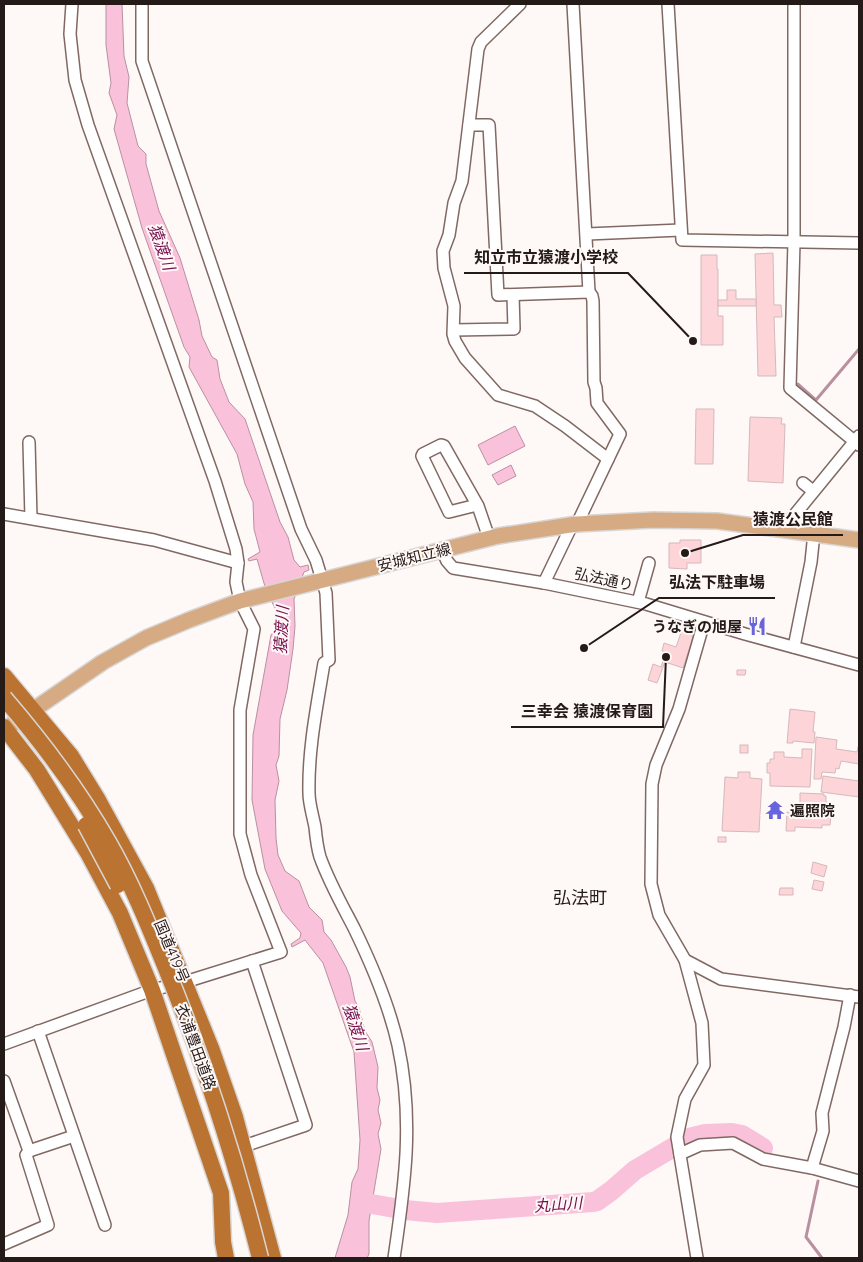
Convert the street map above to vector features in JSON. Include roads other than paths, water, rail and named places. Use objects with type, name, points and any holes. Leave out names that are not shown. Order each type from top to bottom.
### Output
[{"type":"highway","name":"国道419号","points":[[4,676],[72,756],[146,888],[211,1048],[235,1117],[273,1258]]},
{"type":"highway","name":"衣浦豊田道路","points":[[4,698],[29,727],[70,784],[108,842],[139,902],[182,1006],[214,1095],[242,1188],[260,1258]]},
{"type":"highway","name":"衣浦豊田道路","points":[[4,725],[27,740],[83,820],[136,918],[169,995],[207,1105],[251,1258]]},
{"type":"highway","points":[[4,725],[37,770],[88,853],[120,913],[152,990],[221,1193],[237,1258]]},
{"type":"highway","points":[[221,1193],[222,1242],[226,1258]]},
{"type":"main road","name":"安城知立線","points":[[4,725],[33,709],[103,662],[146,638],[189,620],[244,600],[489,538],[574,524],[653,520],[717,521],[859,540]]},
{"type":"street","points":[[4,1044],[152,990],[185,982],[281,952],[250,875],[240,834],[238,752],[240,710],[254,629],[236,582],[238,562],[236,548],[215,481],[88,125],[75,80],[70,34],[72,4]]},
{"type":"street","points":[[142,4],[142,62],[301,529],[316,560],[317,582],[326,593],[329,660],[324,662],[310,745],[309,795],[320,855],[334,890],[372,968],[398,1044],[408,1115],[403,1197],[394,1258]]},
{"type":"street","points":[[520,4],[481,42],[478,49],[462,181],[454,203],[444,251],[444,268],[454,306],[453,334],[459,350],[498,394],[535,406],[608,459]]},
{"type":"street","points":[[544,583],[620,434],[596,403],[593,301],[589,292],[587,234],[583,204],[573,4]]},
{"type":"street","points":[[668,4],[682,240],[859,244]]},
{"type":"street","points":[[783,529],[813,491],[858,441],[790,388],[794,242],[794,4]]},
{"type":"street","points":[[470,125],[489,126],[498,295],[589,292]]},
{"type":"street","points":[[587,234],[681,230]]},
{"type":"street","points":[[454,330],[514,329],[513,295]]},
{"type":"street","points":[[29,442],[31,518]]},
{"type":"street","points":[[477,505],[449,512],[422,456],[441,445],[444,446],[477,505],[489,538]]},
{"type":"street","points":[[803,483],[813,491]]},
{"type":"street","points":[[4,514],[154,540],[238,562]]},
{"type":"street","points":[[794,647],[811,562],[814,533]]},
{"type":"street","name":"弘法通り","points":[[442,550],[453,568],[544,583],[600,598],[638,602],[859,665]]},
{"type":"street","points":[[638,602],[649,563]]},
{"type":"street","points":[[697,1258],[677,1137],[685,1099],[704,1065],[702,1023],[685,960],[659,915],[651,884],[652,784],[656,764],[679,709],[704,622]]},
{"type":"street","points":[[685,960],[722,979],[854,996],[822,1113],[823,1131],[812,1168]]},
{"type":"street","points":[[250,1144],[306,1126],[252,961]]},
{"type":"street","points":[[38,1031],[105,1225]]},
{"type":"street","points":[[4,1081],[28,1151],[26,1155],[48,1225],[4,1244]]},
{"type":"street","points":[[28,1151],[74,1136]]},
{"type":"street","points":[[680,1154],[700,1145],[733,1144],[763,1159],[812,1168],[859,1181]]},
{"type":"water","name":"猿渡川","points":[[106,4],[122,4],[124,56],[129,77],[127,103],[138,146],[146,154],[146,164],[159,211],[180,258],[202,336],[212,357],[217,360],[220,379],[229,402],[245,419],[280,522],[288,537],[294,560],[300,567],[308,565],[309,570],[304,572],[294,599],[295,626],[293,649],[287,690],[280,719],[279,756],[276,765],[279,781],[275,800],[276,838],[278,855],[285,871],[299,881],[309,907],[322,920],[324,932],[331,940],[346,967],[365,1031],[372,1042],[378,1067],[377,1088],[380,1100],[378,1110],[381,1123],[378,1134],[381,1149],[369,1221],[369,1254],[367,1258],[335,1258],[348,1215],[352,1182],[358,1169],[360,1140],[354,1052],[323,963],[305,940],[292,947],[291,944],[300,938],[301,933],[282,911],[265,869],[252,800],[253,735],[271,635],[279,626],[278,614],[266,590],[257,559],[249,561],[248,559],[260,552],[254,529],[253,502],[245,484],[237,454],[189,367],[190,357],[184,347],[142,228],[114,129],[117,115],[109,93],[111,83],[106,45]]},
{"type":"water","points":[[515,426],[525,446],[488,465],[478,445]]},
{"type":"water","points":[[511,465],[516,476],[498,485],[492,475]]},
{"type":"waterway","points":[[798,384],[816,400],[859,349]]},
{"type":"waterway","name":"丸山川","points":[[361,1202],[405,1210],[437,1213],[593,1202],[611,1191],[635,1170],[689,1138],[705,1134],[732,1133],[742,1135],[763,1148]]},
{"type":"waterway","name":"丸山川","points":[[818,1181],[806,1237],[822,1258]]},
{"type":"place","name":"知立市立猿渡小学校","points":[[693,341]]},
{"type":"place","name":"猿渡公民館","points":[[685,553]]},
{"type":"place","name":"うなぎの旭屋","points":[[757,626]]},
{"type":"place","name":"弘法下駐車場","points":[[584,648]]},
{"type":"place","name":"三幸会 猿渡保育園","points":[[666,657]]},
{"type":"place","name":"遍照院","points":[[775,810]]},
{"type":"district","name":"弘法町","points":[[580,897]]}]
